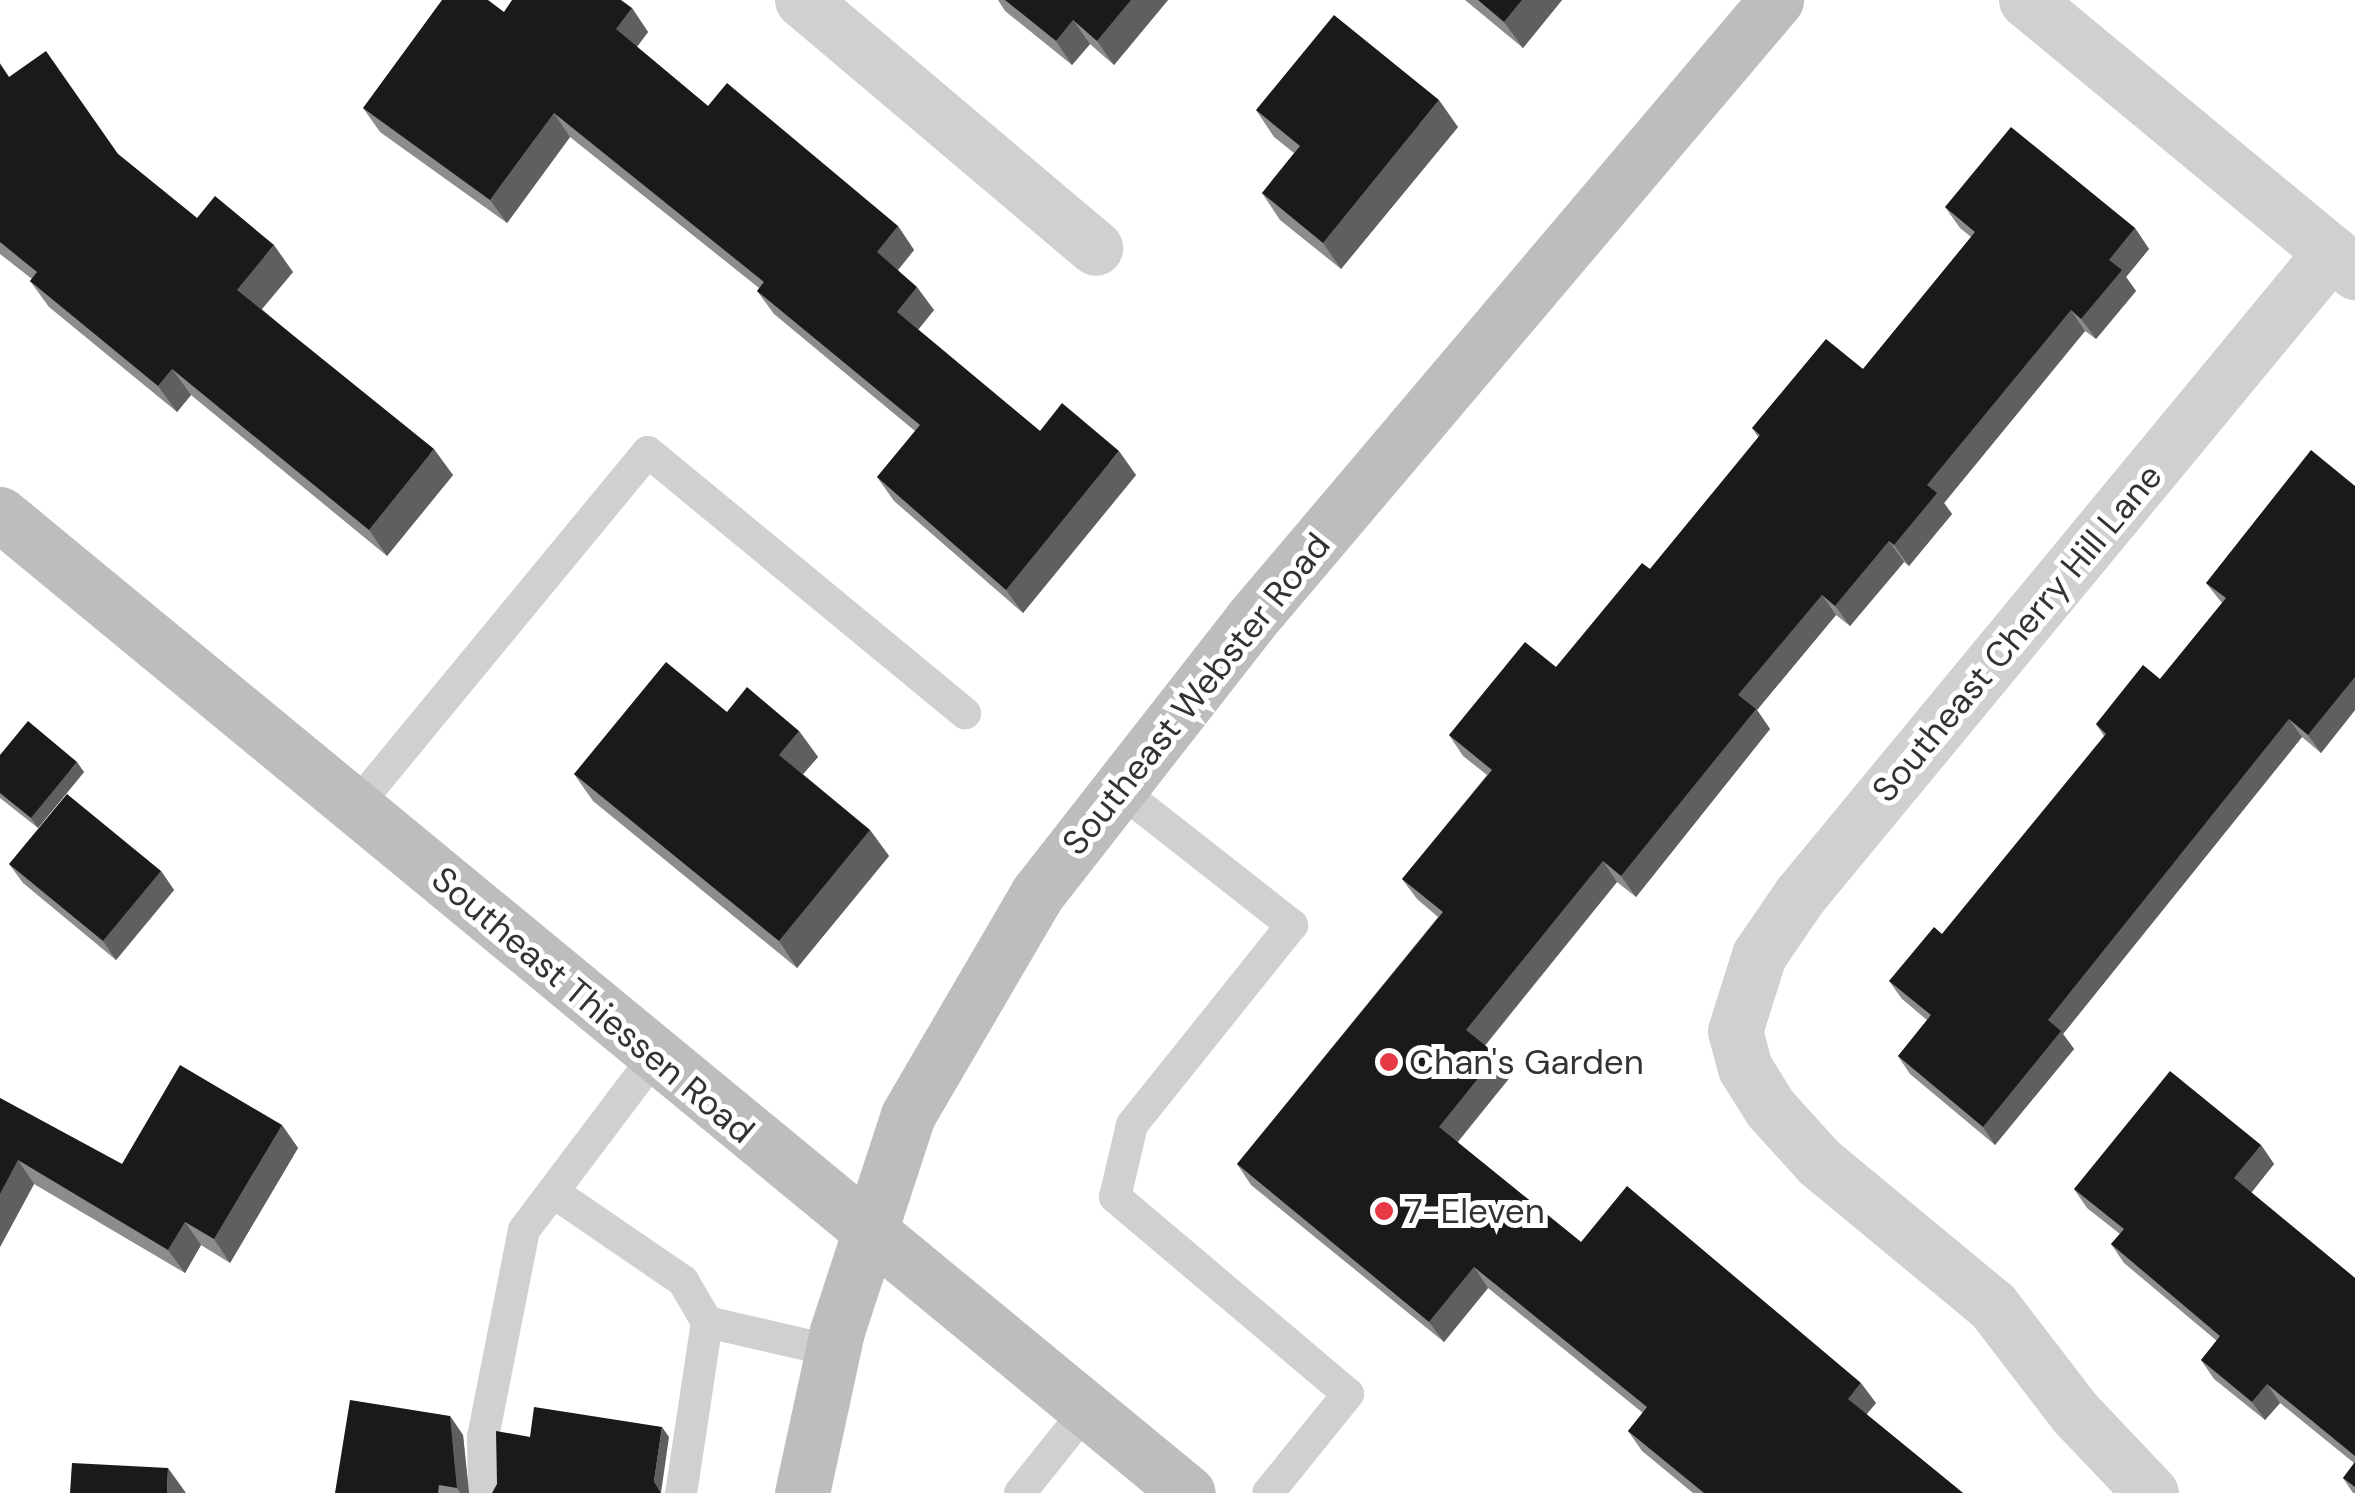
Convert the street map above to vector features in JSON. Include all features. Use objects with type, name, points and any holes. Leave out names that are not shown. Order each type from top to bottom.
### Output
[{"type":"main road","name":"Southeast Webster Road","points":[[802,1493],[833,1351],[908,1115],[1037,894],[1116,787],[1776,0]]},
{"type":"main road","name":"Southeast Thiessen Road","points":[[0,514],[1188,1493]]},
{"type":"street","points":[[802,0],[1094,248]]},
{"type":"street","points":[[2026,0],[2343,262]]},
{"type":"street","name":"Southeast Cherry Hill Lane","points":[[2151,1493],[2087,1427],[1993,1306],[1819,1162],[1770,1108],[1746,1068],[1735,1031],[1759,955],[1800,895],[2343,262]]},
{"type":"lane","points":[[355,808],[648,452],[965,713]]},
{"type":"lane","points":[[1116,787],[1292,925],[1132,1124],[1115,1197],[1348,1394],[1268,1493]]},
{"type":"lane","points":[[484,1493],[483,1437],[524,1230],[654,1056]]},
{"type":"lane","points":[[553,1192],[683,1281],[707,1322],[681,1493]]},
{"type":"lane","points":[[707,1322],[833,1351]]},
{"type":"lane","points":[[1020,1493],[1087,1409]]},
{"type":"building","points":[[442,0],[488,0],[504,12],[512,0],[621,0],[632,8],[616,29],[708,106],[727,83],[898,226],[877,252],[917,287],[897,312],[1040,431],[1062,403],[1119,451],[1006,590],[877,477],[920,425],[757,291],[764,282],[554,113],[490,200],[363,108]]},
{"type":"building","points":[[1005,0],[1131,0],[1097,41],[1073,20],[1056,41]]},
{"type":"building","points":[[1478,0],[1522,0],[1504,22]]},
{"type":"building","points":[[1334,15],[1439,100],[1323,243],[1262,193],[1300,146],[1256,110]]},
{"type":"building","points":[[46,51],[118,154],[197,218],[215,196],[274,245],[237,290],[434,449],[369,530],[172,369],[158,386],[30,281],[37,272],[0,242],[0,64],[9,77]]},
{"type":"building","points":[[2011,127],[2135,228],[2109,260],[2122,270],[2081,319],[2071,310],[1927,485],[1937,493],[1894,545],[1889,541],[1835,606],[1822,595],[1738,695],[1756,709],[1621,876],[1603,861],[1466,1030],[1497,1055],[1439,1127],[1581,1242],[1627,1186],[1861,1383],[1848,1399],[1963,1493],[1704,1493],[1628,1431],[1647,1407],[1474,1267],[1429,1322],[1237,1164],[1443,912],[1402,879],[1492,770],[1449,735],[1525,642],[1556,667],[1642,563],[1650,569],[1760,435],[1752,428],[1826,339],[1863,369],[1975,232],[1945,207]]},
{"type":"building","points":[[2311,450],[2355,486],[2355,677],[2308,735],[2289,719],[2048,1020],[2061,1031],[1983,1127],[1898,1056],[1931,1015],[1889,981],[1934,927],[1942,934],[2106,734],[2096,724],[2143,665],[2160,679],[2226,598],[2206,583]]},
{"type":"building","points":[[666,662],[727,712],[747,687],[799,731],[779,755],[870,830],[779,941],[574,774]]},
{"type":"building","points":[[28,721],[77,762],[31,818],[0,793],[0,755]]},
{"type":"building","points":[[67,794],[161,871],[103,941],[9,864]]},
{"type":"building","points":[[180,1065],[282,1125],[214,1239],[185,1222],[168,1250],[18,1160],[0,1194],[0,1098],[122,1164]]},
{"type":"building","points":[[2170,1071],[2261,1145],[2234,1178],[2355,1278],[2355,1456],[2267,1384],[2252,1402],[2201,1360],[2220,1336],[2111,1244],[2124,1229],[2074,1189]]},
{"type":"building","points":[[350,1400],[450,1416],[457,1488],[439,1485],[438,1493],[335,1493]]},
{"type":"building","points":[[534,1407],[662,1427],[654,1481],[661,1493],[492,1493],[497,1484],[496,1431],[530,1437]]},
{"type":"building","points":[[2355,1462],[2355,1487],[2343,1478]]},
{"type":"building","points":[[72,1463],[168,1468],[167,1493],[70,1493]]},
{"type":"place","name":"Chan's Garden","points":[[1389,1062]]},
{"type":"place","name":"7-Eleven","points":[[1384,1211]]}]
